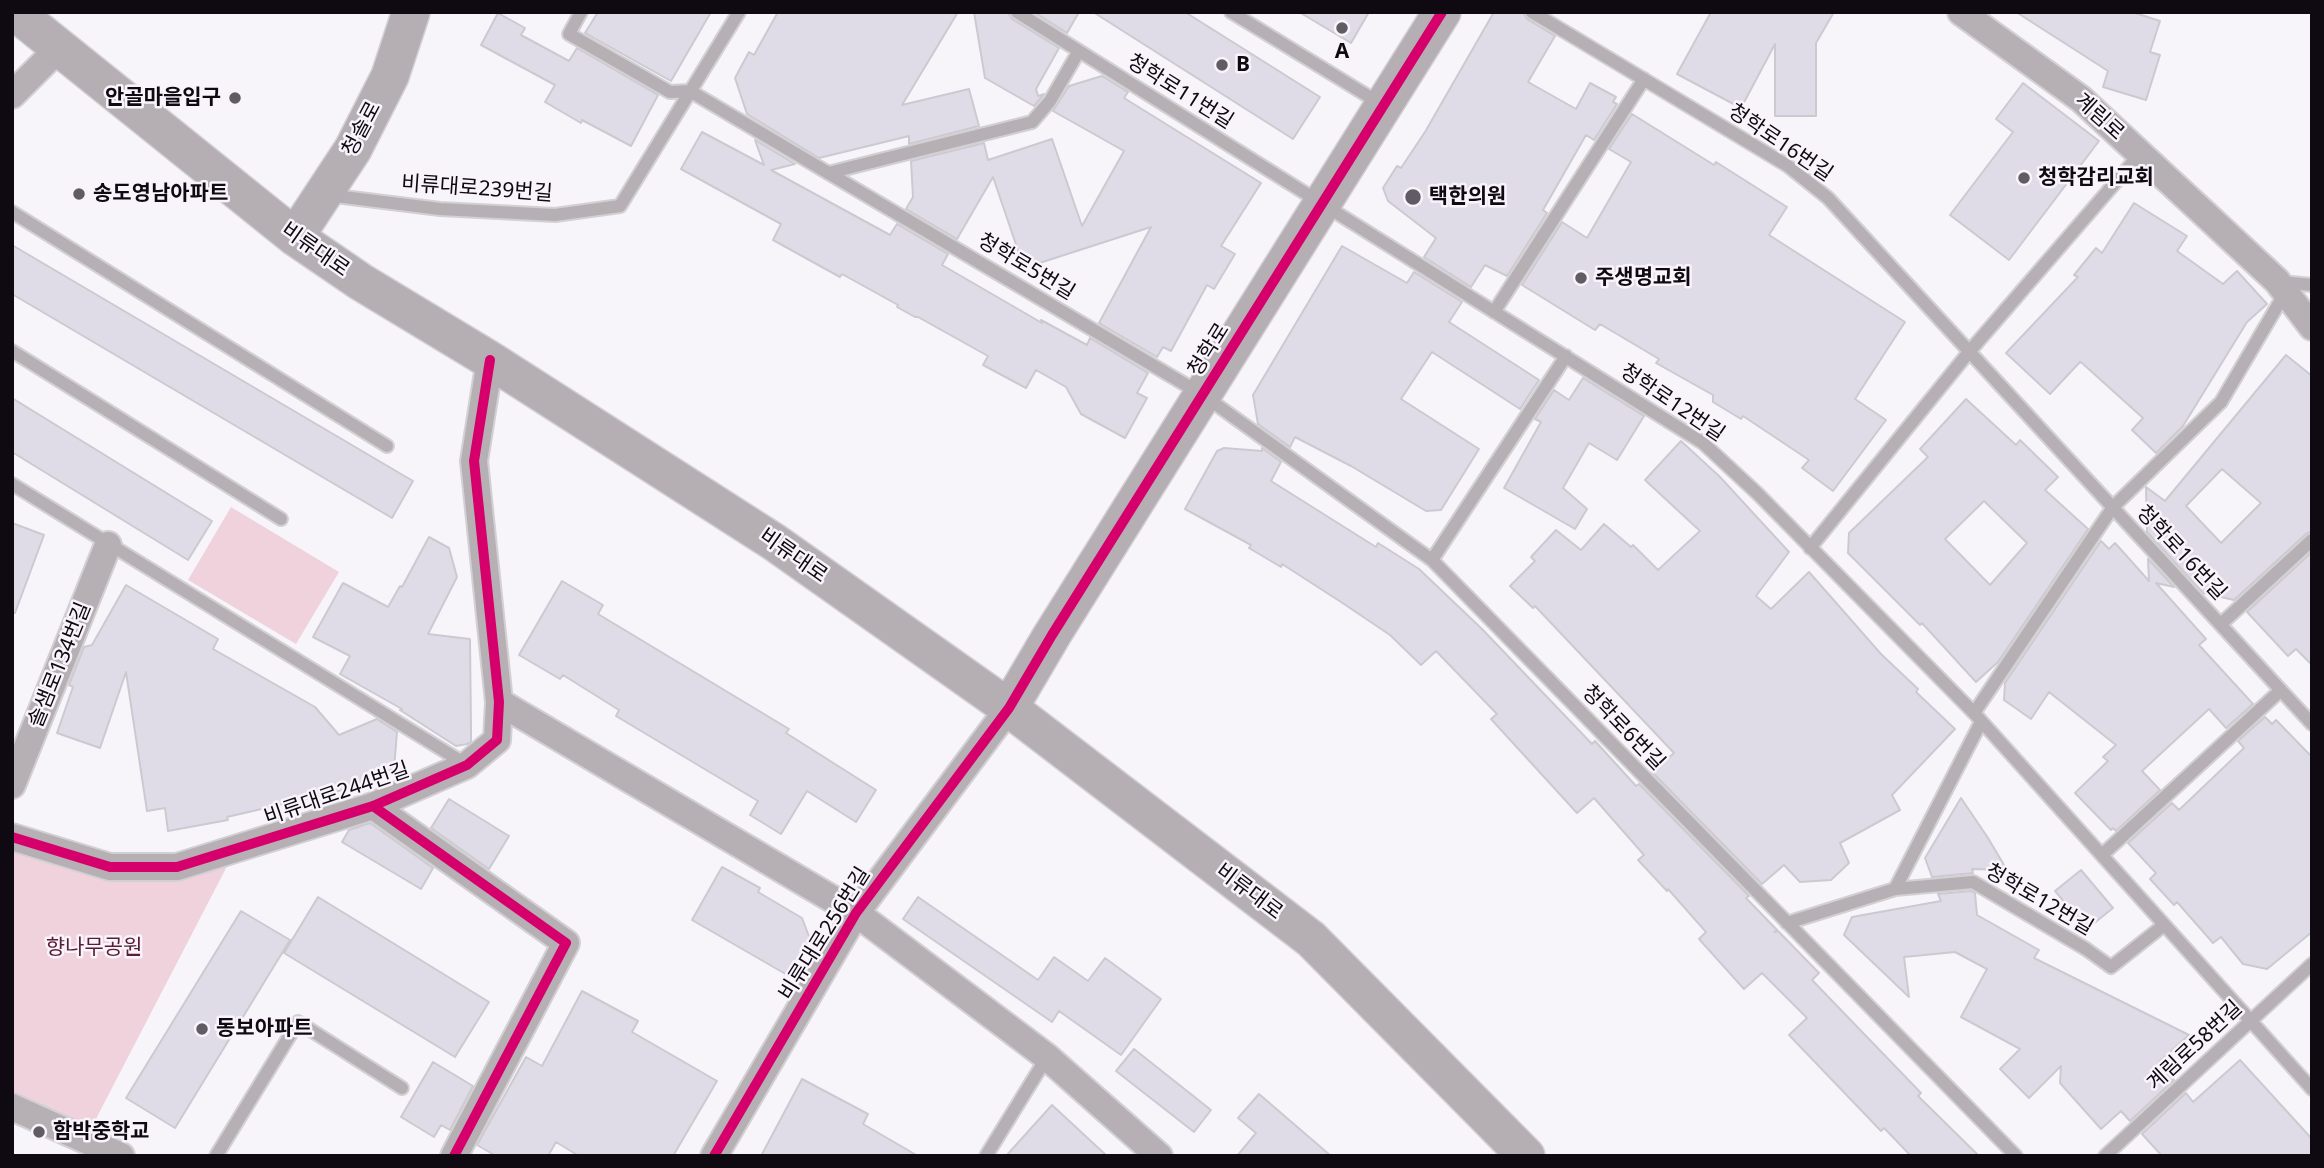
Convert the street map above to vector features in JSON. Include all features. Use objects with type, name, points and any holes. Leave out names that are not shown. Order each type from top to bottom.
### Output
[{"type":"main road","name":"비류대로","points":[[15,12],[295,237],[361,282],[490,360],[774,542],[1009,709],[1311,939],[1526,1156]]},
{"type":"main road","name":"청솔로","points":[[295,237],[353,149],[390,76],[411,12]]},
{"type":"main road","name":"청학로","points":[[1009,709],[1442,12]]},
{"type":"street","name":"계림로","points":[[1961,12],[2081,99],[2281,287],[2312,327]]},
{"type":"street","points":[[12,94],[59,48]]},
{"type":"street","name":"비류대로244번길","points":[[12,837],[110,867],[177,867],[373,806],[467,765],[497,740],[499,702],[474,461],[490,360]]},
{"type":"street","name":"솔샘로134번길","points":[[12,785],[108,544]]},
{"type":"street","name":"비류대로256번길","points":[[499,702],[856,913],[1047,1057],[1159,1156]]},
{"type":"street","name":"비류대로256번길","points":[[715,1156],[856,913],[1009,709]]},
{"type":"street","points":[[373,806],[566,943],[454,1156]]},
{"type":"street","points":[[12,1107],[121,1156]]},
{"type":"lane","points":[[581,12],[569,34],[670,92],[690,91]]},
{"type":"lane","name":"비류대로239번길","points":[[323,195],[440,209],[555,215],[620,206],[739,12]]},
{"type":"lane","name":"청학로11번길","points":[[1017,12],[1323,204]]},
{"type":"lane","points":[[1231,12],[1384,106]]},
{"type":"lane","name":"청학로16번길","points":[[1532,12],[1788,166],[1828,198],[2312,724]]},
{"type":"lane","points":[[828,173],[1032,122],[1050,101],[1079,51]]},
{"type":"lane","points":[[1494,312],[1644,79]]},
{"type":"lane","name":"청학로5번길","points":[[690,91],[1203,395]]},
{"type":"lane","points":[[1810,548],[1969,352],[2140,154]]},
{"type":"lane","name":"청학로12번길","points":[[1323,204],[1703,443],[1758,494],[1978,718],[2312,1089]]},
{"type":"lane","points":[[12,212],[387,446]]},
{"type":"lane","points":[[2281,287],[2312,285]]},
{"type":"lane","name":"청학로16번길","points":[[2113,507],[2221,402],[2281,287]]},
{"type":"lane","points":[[12,351],[281,519]]},
{"type":"lane","points":[[1432,561],[1566,356]]},
{"type":"lane","name":"청학로6번길","points":[[1203,395],[1432,561],[2016,1156]]},
{"type":"lane","name":"비류대로244번길","points":[[12,484],[467,765]]},
{"type":"lane","points":[[1787,923],[1895,889],[1978,718],[2113,507]]},
{"type":"lane","name":"청학로16번길","points":[[2221,624],[2312,540]]},
{"type":"lane","points":[[2102,855],[2281,690]]},
{"type":"lane","name":"청학로12번길","points":[[1895,889],[1973,882],[2086,949],[2111,967],[2164,925]]},
{"type":"lane","name":"계림로58번길","points":[[2105,1156],[2312,964]]},
{"type":"lane","points":[[216,1156],[298,1023],[402,1088]]},
{"type":"lane","points":[[986,1156],[1047,1057]]},
{"type":"green space","points":[[231,507],[339,572],[296,644],[188,580]]},
{"type":"green space","name":"향나무공원","points":[[12,837],[110,867],[236,849],[85,1140],[12,1107]]},
{"type":"building","points":[[598,12],[711,12],[671,81],[585,33]]},
{"type":"building","points":[[778,12],[958,12],[902,105],[969,89],[979,126],[909,144],[909,136],[819,158],[747,114],[735,78],[749,52],[754,55]]},
{"type":"building","points":[[974,12],[1008,12],[1012,19],[1059,48],[1036,89],[1038,96],[1044,94],[1034,106],[985,78]]},
{"type":"building","points":[[1034,12],[1079,12],[1067,33]]},
{"type":"building","name":"B","points":[[1093,12],[1185,12],[1320,97],[1293,139]]},
{"type":"building","name":"A","points":[[1299,12],[1369,12],[1351,43]]},
{"type":"building","points":[[1494,12],[1523,12],[1527,19],[1555,36],[1528,82],[1576,109],[1590,83],[1616,97],[1613,102],[1617,104],[1594,140],[1586,135],[1543,210],[1547,213],[1507,276],[1485,265],[1471,287],[1424,257],[1436,238],[1388,201],[1383,188],[1397,166],[1401,168],[1425,132]]},
{"type":"building","points":[[1711,12],[1834,12],[1816,43],[1816,116],[1775,116],[1775,44],[1741,108],[1677,74]]},
{"type":"building","points":[[2016,12],[2132,12],[2160,21],[2150,52],[2160,55],[2146,100],[2103,87],[2108,71]]},
{"type":"building","points":[[498,13],[525,28],[521,35],[569,61],[577,48],[658,95],[631,146],[582,120],[581,123],[545,102],[555,85],[481,45]]},
{"type":"building","points":[[1102,76],[1128,92],[1124,98],[1261,183],[1221,246],[1235,254],[1214,289],[1207,285],[1171,351],[1163,347],[1157,357],[1099,323],[1151,227],[1024,268],[993,177],[957,239],[906,209],[913,197],[911,161],[984,143],[988,160],[1052,139],[1082,226],[1124,151],[1053,111],[1069,86]]},
{"type":"building","name":"청학감리교회","points":[[2023,83],[2099,141],[2009,260],[1950,215],[2013,132],[1996,119]]},
{"type":"building","points":[[1632,114],[1787,207],[1769,235],[1905,322],[1855,399],[1886,420],[1833,491],[1802,468],[1809,460],[1743,416],[1741,419],[1713,402],[1713,395],[1656,363],[1659,359],[1600,324],[1595,330],[1522,285],[1562,222],[1587,238],[1631,162],[1609,149]]},
{"type":"building","points":[[702,132],[764,165],[755,140],[795,164],[771,170],[890,235],[897,224],[948,254],[942,265],[1042,323],[1041,320],[1087,345],[1090,338],[1148,373],[1137,393],[1147,398],[1125,438],[1081,414],[1066,387],[1036,370],[1026,388],[983,365],[988,356],[842,274],[840,277],[773,240],[781,224],[681,169]]},
{"type":"building","points":[[2134,203],[2187,236],[2177,251],[2223,284],[2237,271],[2267,304],[2247,322],[2183,426],[2156,453],[2132,430],[2143,418],[2082,363],[2080,362],[2050,394],[2006,353],[2078,277],[2074,275],[2096,248],[2102,253]]},
{"type":"building","points":[[12,245],[413,481],[392,518],[12,294]]},
{"type":"building","points":[[1342,246],[1407,283],[1414,272],[1462,302],[1449,322],[1539,380],[1520,409],[1432,352],[1401,399],[1479,449],[1441,510],[1426,511],[1351,466],[1295,437],[1290,447],[1258,424],[1253,395]]},
{"type":"building","points":[[2286,355],[2312,376],[2312,531],[2234,600],[2203,593],[2147,532],[2146,487],[2165,501]],"holes":[[[2222,469],[2261,503],[2221,543],[2186,506]]]},
{"type":"building","points":[[1583,378],[1644,416],[1617,460],[1589,443],[1563,488],[1587,509],[1575,529],[1504,488],[1541,422],[1535,419],[1554,390],[1569,400]]},
{"type":"building","points":[[12,398],[212,521],[188,560],[12,452]]},
{"type":"building","points":[[1966,399],[2016,445],[2020,440],[2058,477],[2045,490],[2088,529],[1998,662],[1976,682],[1922,623],[1920,625],[1848,553],[1849,533],[1928,457],[1920,449]],"holes":[[[1984,501],[2027,543],[1990,585],[1945,539]]]},
{"type":"building","points":[[1681,441],[1720,477],[1789,552],[1756,596],[1771,609],[1809,572],[1881,654],[1918,689],[1916,692],[1955,729],[1892,795],[1900,810],[1840,843],[1849,863],[1831,880],[1800,882],[1784,865],[1762,884],[1652,772],[1674,753],[1535,606],[1533,608],[1510,586],[1535,561],[1531,557],[1556,530],[1581,550],[1604,524],[1631,547],[1633,545],[1658,570],[1700,531],[1645,480]]},
{"type":"building","points":[[1224,448],[1262,451],[1262,448],[1281,462],[1271,481],[1376,547],[1378,543],[1419,569],[1482,629],[1592,744],[1595,741],[1636,786],[1639,784],[1749,896],[1746,898],[1777,930],[1774,932],[1778,931],[1819,973],[1812,980],[1921,1093],[1918,1096],[1979,1156],[1911,1156],[1884,1128],[1881,1131],[1789,1035],[1807,1018],[1762,973],[1744,989],[1699,939],[1706,932],[1638,860],[1644,855],[1594,798],[1577,813],[1491,719],[1497,714],[1436,651],[1421,665],[1390,635],[1341,602],[1282,564],[1281,567],[1249,548],[1251,545],[1185,509],[1217,451]]},
{"type":"building","points":[[12,523],[44,535],[15,613],[12,613]]},
{"type":"building","points":[[429,537],[449,548],[457,577],[428,634],[470,639],[471,742],[456,746],[400,710],[402,709],[340,674],[350,656],[313,637],[343,583],[388,607]]},
{"type":"building","points":[[2101,541],[2109,549],[2115,543],[2149,581],[2148,559],[2174,587],[2156,583],[2206,639],[2199,645],[2253,704],[2226,728],[2209,709],[2142,771],[2160,790],[2116,831],[2113,828],[2111,830],[2075,793],[2108,761],[2103,757],[2116,745],[2049,692],[2031,719],[2004,700],[2005,683]]},
{"type":"building","points":[[2312,552],[2312,665],[2296,649],[2288,656],[2247,612]]},
{"type":"building","points":[[562,581],[603,605],[598,614],[789,729],[786,733],[876,790],[856,822],[807,791],[781,834],[750,815],[758,801],[616,716],[619,710],[563,675],[560,679],[519,655]]},
{"type":"building","points":[[126,585],[218,639],[213,649],[315,707],[339,735],[377,719],[397,732],[394,769],[339,791],[227,817],[228,820],[168,831],[165,808],[147,811],[126,672],[100,748],[57,733],[73,687],[69,685],[84,647],[92,645]]},
{"type":"building","points":[[2265,717],[2272,724],[2276,720],[2312,757],[2312,932],[2267,969],[2243,964],[2221,937],[2213,943],[2177,902],[2174,905],[2150,879],[2156,873],[2128,843],[2172,803],[2179,810],[2244,748],[2238,741]]},
{"type":"building","points":[[1961,798],[2007,870],[1972,869],[1973,873],[1932,877],[1925,858]]},
{"type":"building","points":[[449,799],[509,836],[489,869],[431,828]]},
{"type":"building","points":[[370,823],[433,868],[421,889],[342,842],[349,830]]},
{"type":"building","points":[[722,867],[760,888],[758,892],[802,918],[810,939],[789,976],[692,920]]},
{"type":"building","points":[[2081,870],[2113,908],[2087,929],[2055,891]]},
{"type":"building","points":[[1971,891],[1975,893],[1977,915],[2039,950],[2034,958],[2189,1035],[2159,1062],[2174,1080],[2130,1121],[2121,1111],[2101,1129],[2060,1083],[2061,1066],[2029,1098],[2000,1069],[2020,1049],[1961,1017],[1987,969],[1955,952],[1904,957],[1909,997],[1844,935],[1852,917],[1941,901],[1938,894]]},
{"type":"building","points":[[318,897],[489,1002],[455,1057],[284,953]]},
{"type":"building","points":[[918,897],[1038,980],[1054,957],[1088,981],[1105,958],[1161,999],[1121,1055],[1059,1011],[1052,1022],[903,919]]},
{"type":"building","points":[[241,911],[290,940],[175,1128],[126,1098]]},
{"type":"building","points":[[582,991],[638,1021],[632,1032],[717,1081],[673,1156],[579,1156],[556,1142],[548,1156],[496,1156],[477,1145],[526,1057],[542,1066]]},
{"type":"building","points":[[1134,1049],[1211,1110],[1194,1132],[1116,1071]]},
{"type":"building","points":[[2240,1060],[2312,1139],[2312,1156],[2162,1156],[2142,1134],[2186,1093],[2193,1102]]},
{"type":"building","points":[[433,1062],[473,1086],[450,1130],[441,1125],[434,1137],[401,1117]]},
{"type":"building","points":[[802,1079],[868,1114],[863,1124],[918,1156],[761,1156]]},
{"type":"building","points":[[1259,1094],[1331,1156],[1237,1156],[1256,1133],[1238,1118]]},
{"type":"building","points":[[1052,1105],[1107,1156],[1006,1156]]},
{"type":"cycle path","points":[[714,1156],[856,913],[1009,708],[1442,12]]},
{"type":"cycle path","points":[[12,837],[110,867],[177,867],[373,806],[467,765],[497,740],[499,702],[474,461],[490,360]]},
{"type":"cycle path","points":[[373,806],[566,943],[454,1156]]},
{"type":"place","name":"A","points":[[1342,28]]},
{"type":"place","name":"B","points":[[1222,65]]},
{"type":"place","name":"안골마을입구","points":[[235,98]]},
{"type":"place","name":"청학감리교회","points":[[2024,178]]},
{"type":"place","name":"송도영남아파트","points":[[79,194]]},
{"type":"place","name":"택한의원","points":[[1413,197]]},
{"type":"place","name":"주생명교회","points":[[1581,278]]},
{"type":"place","name":"동보아파트","points":[[202,1029]]},
{"type":"place","name":"함박중학교","points":[[39,1132]]}]
